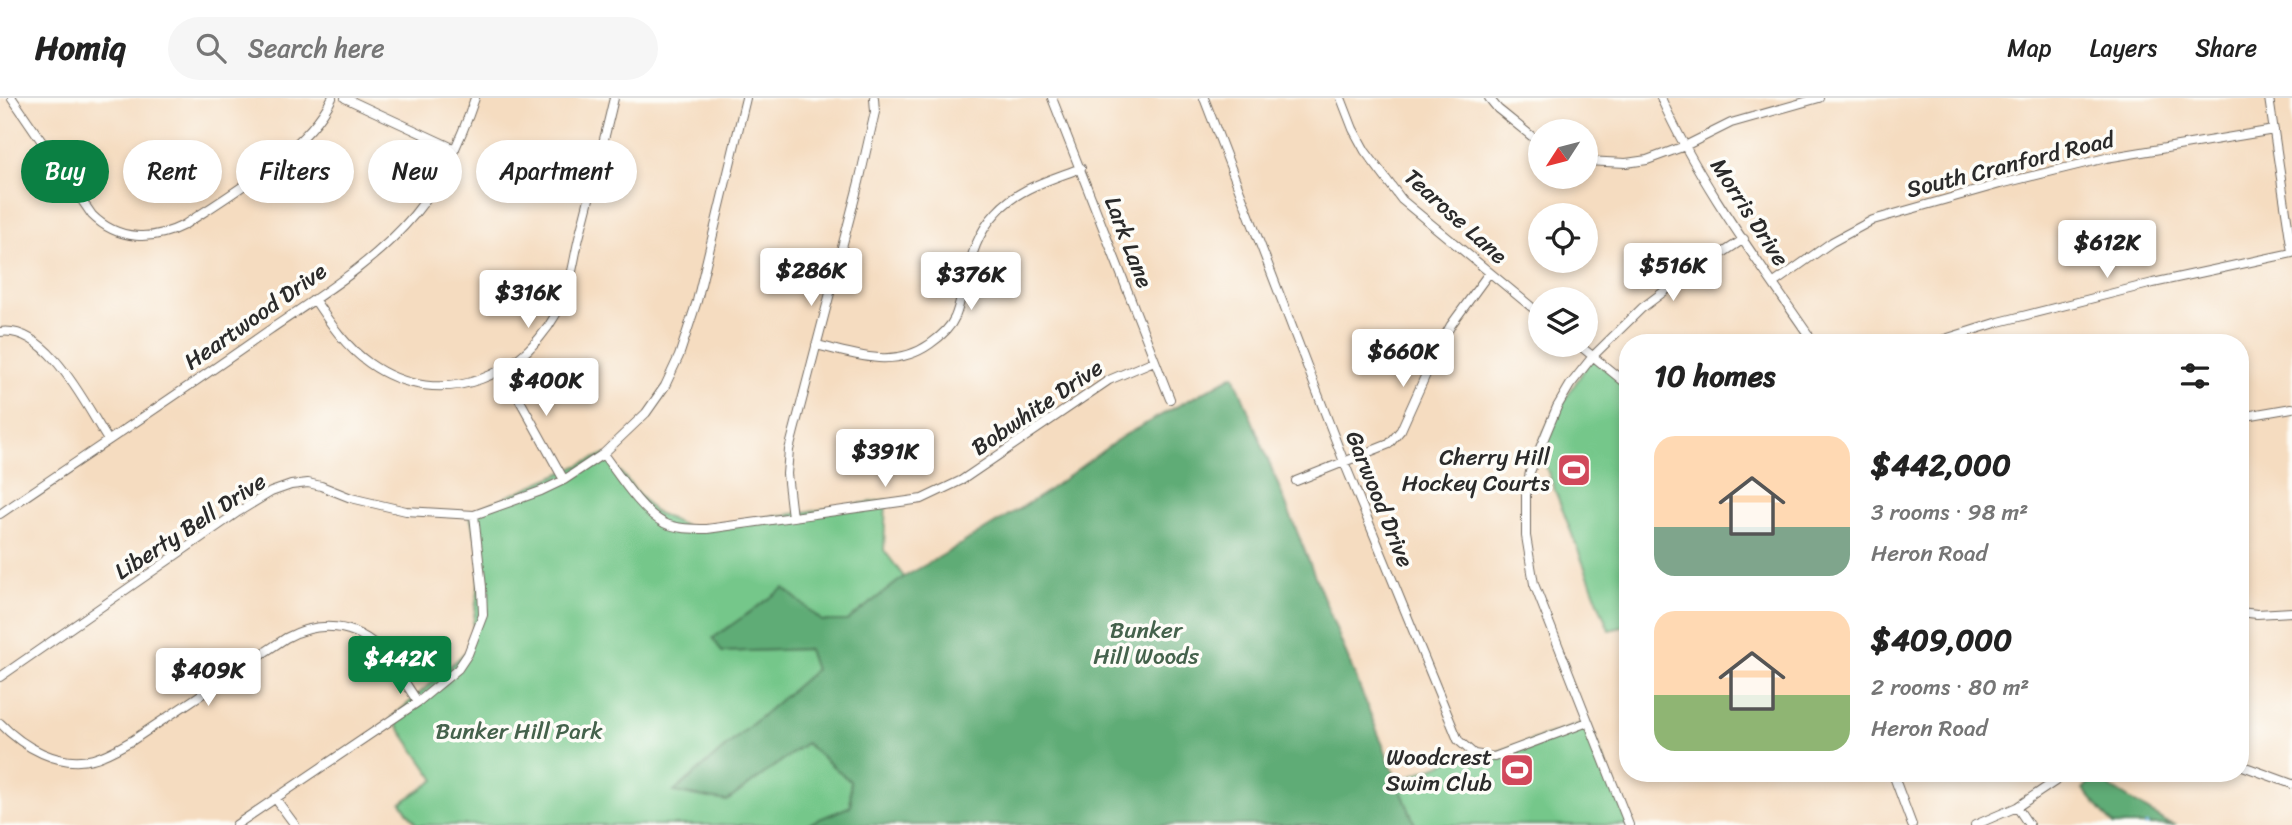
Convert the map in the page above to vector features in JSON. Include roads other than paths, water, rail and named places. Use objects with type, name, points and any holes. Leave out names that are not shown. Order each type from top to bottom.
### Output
[{"type":"street","points":[[12,98],[92,215],[102,225],[127,236],[147,236],[167,233],[184,225],[285,155],[307,135],[332,98]]},
{"type":"street","points":[[345,98],[436,140]]},
{"type":"street","name":"Heartwood Drive","points":[[460,140],[475,98]]},
{"type":"street","points":[[314,299],[343,341],[370,363],[403,380],[443,387],[477,382],[503,370],[528,352],[543,335],[565,298],[614,98]]},
{"type":"street","name":"Liberty Bell Drive","points":[[0,677],[271,492],[308,483],[321,485],[351,498],[406,511],[474,515],[541,491],[564,480],[603,454],[646,413],[665,386],[679,356],[697,301],[747,98]]},
{"type":"street","points":[[792,517],[787,474],[789,450],[859,182],[875,112],[874,98]]},
{"type":"street","name":"Lark Lane","points":[[1052,98],[1170,399]]},
{"type":"street","name":"Garwood Drive","points":[[1204,98],[1344,462],[1455,735],[1464,748],[1479,756],[1494,757],[1588,722]]},
{"type":"street","name":"Tearose Lane","points":[[1341,98],[1365,151],[1402,200],[1528,304]]},
{"type":"street","points":[[1489,98],[1498,109],[1528,133]]},
{"type":"street","name":"Morris Drive","points":[[1661,98],[1685,146],[1808,334]]},
{"type":"street","points":[[1961,334],[2153,283],[2292,253],[2269,98]]},
{"type":"street","points":[[1598,162],[1626,163],[1647,160],[1685,146],[1731,123],[1813,99]]},
{"type":"street","name":"South Cranford Road","points":[[1774,283],[1832,242],[1873,220],[2000,184],[2106,158],[2274,130]]},
{"type":"street","points":[[816,345],[879,359],[893,359],[908,357],[930,344],[949,329],[955,317],[972,250],[994,215],[1008,200],[1024,190],[1081,168]]},
{"type":"street","name":"Heartwood Drive","points":[[0,514],[375,255],[423,203]]},
{"type":"street","points":[[1598,351],[1642,308],[1744,239]]},
{"type":"street","points":[[1296,481],[1389,444],[1401,430],[1451,325],[1489,273]]},
{"type":"street","points":[[0,332],[26,335],[39,342],[56,360],[108,440]]},
{"type":"street","points":[[1592,357],[1557,407],[1530,472],[1526,492],[1526,536],[1534,584],[1629,825]]},
{"type":"street","points":[[1594,357],[1619,378]]},
{"type":"street","name":"Bobwhite Drive","points":[[603,454],[650,514],[665,523],[691,529],[922,499],[962,480],[1109,380],[1154,361]]},
{"type":"street","points":[[503,370],[564,480]]},
{"type":"street","points":[[2249,415],[2292,408]]},
{"type":"street","points":[[236,825],[418,702],[458,669],[468,654],[483,615],[474,515]]},
{"type":"street","points":[[2249,613],[2292,612]]},
{"type":"street","points":[[0,723],[27,746],[42,754],[75,761],[91,760],[133,740],[286,638],[301,630],[318,626],[335,627],[361,635],[382,651],[418,702]]},
{"type":"street","points":[[2249,768],[2292,784]]},
{"type":"street","points":[[1896,782],[1912,825]]},
{"type":"street","points":[[1975,825],[2017,807],[2054,782]]},
{"type":"street","points":[[275,798],[295,825]]},
{"type":"street","points":[[2017,807],[2029,825]]},
{"type":"place","name":"Cherry Hill Hockey Courts","points":[[1574,470]]},
{"type":"place","name":"Woodcrest Swim Club","points":[[1517,770]]},
{"type":"park label","name":"Bunker Hill Woods","points":[[1146,643]]},
{"type":"park label","name":"Bunker Hill Park","points":[[519,731]]}]
